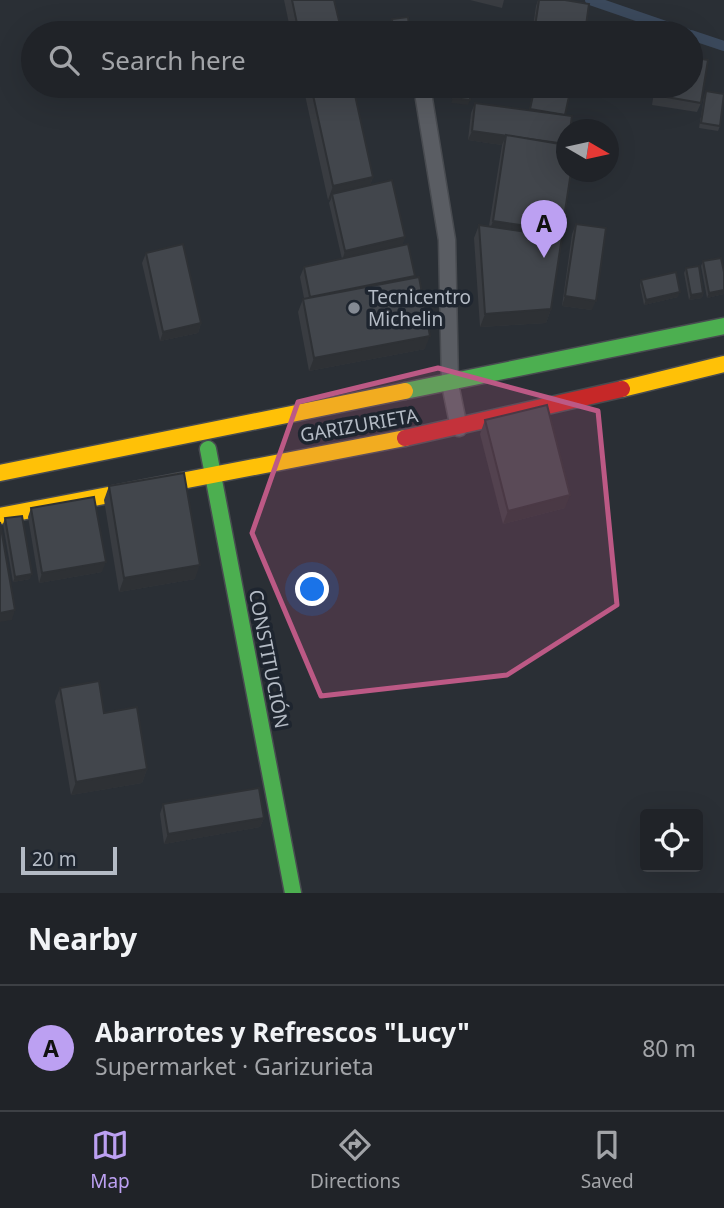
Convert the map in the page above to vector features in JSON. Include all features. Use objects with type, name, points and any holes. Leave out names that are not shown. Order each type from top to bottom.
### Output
[{"type":"main road","name":"GARIZURIETA","points":[[0,473],[724,327]]},
{"type":"main road","name":"GARIZURIETA","points":[[0,516],[212,473],[459,428],[724,364]]},
{"type":"main road","name":"CONSTITUCIÓN","points":[[205,433],[293,893]]},
{"type":"lane","points":[[424,99],[447,240],[450,384],[459,428]]},
{"type":"highlighted area","points":[[438,368],[598,411],[617,605],[507,675],[321,696],[252,533],[298,402]]},
{"type":"building","points":[[292,0],[334,0],[339,21],[296,21]]},
{"type":"building","points":[[539,0],[589,4],[587,21],[536,21]]},
{"type":"building","points":[[408,17],[408,21],[392,21]]},
{"type":"building","points":[[703,59],[708,60],[703,91]]},
{"type":"building","points":[[706,91],[724,94],[720,126],[701,123]]},
{"type":"building","points":[[314,98],[356,98],[373,177],[333,186]]},
{"type":"building","points":[[532,98],[569,98],[565,115],[530,109]]},
{"type":"building","points":[[672,98],[702,98],[701,103]]},
{"type":"building","points":[[475,103],[572,116],[572,119],[556,119],[556,143],[472,131]]},
{"type":"building","points":[[506,135],[556,143],[556,182],[569,182],[562,231],[493,221]]},
{"type":"building","points":[[392,180],[405,237],[345,251],[332,194]]},
{"type":"building","points":[[576,224],[606,228],[596,301],[565,296]]},
{"type":"building","points":[[479,225],[562,237],[551,309],[485,314]]},
{"type":"building","points":[[183,244],[201,323],[163,332],[146,253]]},
{"type":"building","points":[[408,244],[415,276],[310,297],[304,267]]},
{"type":"building","points":[[721,258],[724,290],[709,293],[703,261]]},
{"type":"building","points":[[699,266],[703,293],[691,295],[686,268]]},
{"type":"building","points":[[676,272],[680,292],[646,300],[641,280]]},
{"type":"building","points":[[419,277],[430,336],[314,358],[303,299]]},
{"type":"building","points":[[547,405],[570,495],[508,511],[485,420]]},
{"type":"building","points":[[184,473],[200,565],[124,578],[109,486]]},
{"type":"building","points":[[94,497],[106,562],[42,573],[31,508]]},
{"type":"building","points":[[22,516],[32,574],[15,577],[5,518]]},
{"type":"building","points":[[0,522],[15,610],[0,613]]},
{"type":"building","points":[[99,681],[104,713],[137,707],[147,769],[76,782],[60,688]]},
{"type":"building","points":[[259,788],[264,818],[168,834],[163,804]]},
{"type":"waterway","points":[[590,0],[651,21]]},
{"type":"waterway","points":[[703,39],[724,46]]},
{"type":"traffic: fast","points":[[405,391],[724,326]]},
{"type":"traffic: fast","points":[[208,449],[293,893]]},
{"type":"traffic: slow","points":[[622,389],[724,364]]},
{"type":"traffic: slow","points":[[0,473],[405,391]]},
{"type":"traffic: slow","points":[[0,516],[405,438]]},
{"type":"traffic: jam","points":[[405,438],[622,389]]},
{"type":"place","name":"Abarrotes y Refrescos \"Lucy\"","points":[[544,258]]},
{"type":"place","name":"Tecnicentro Michelin","points":[[354,308]]}]
